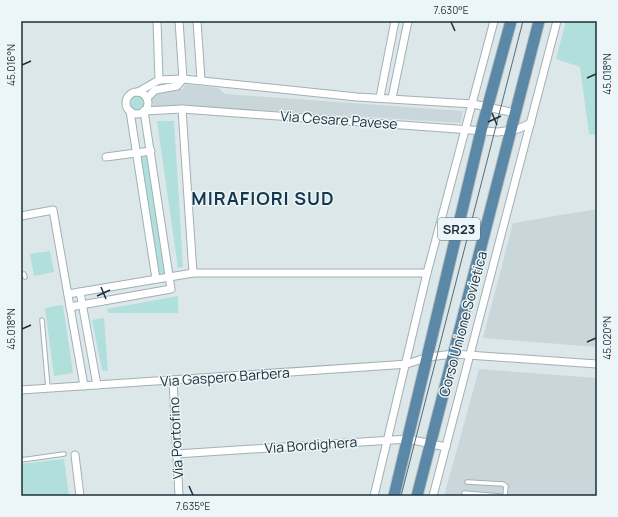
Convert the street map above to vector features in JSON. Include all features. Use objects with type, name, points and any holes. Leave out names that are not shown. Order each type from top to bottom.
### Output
[{"type":"main road","name":"Corso Unione Sovietica","points":[[394,496],[481,131],[511,21]]},
{"type":"main road","name":"Corso Unione Sovietica","points":[[417,496],[539,21]]},
{"type":"street","points":[[157,21],[159,80]]},
{"type":"street","points":[[146,98],[156,90],[177,86],[184,79],[179,21]]},
{"type":"street","points":[[197,21],[201,80]]},
{"type":"street","points":[[380,97],[395,21]]},
{"type":"street","points":[[392,98],[408,21]]},
{"type":"street","points":[[374,496],[427,273],[467,128],[494,21]]},
{"type":"street","name":"Corso Unione Sovietica","points":[[433,496],[557,21]]},
{"type":"street","name":"Via Cesare Pavese","points":[[138,92],[159,80],[184,79],[357,97],[380,97],[473,104],[488,106],[515,114]]},
{"type":"street","points":[[70,307],[172,289],[144,111],[147,106],[146,98],[138,92],[131,93],[127,98],[126,104],[130,111],[156,279]]},
{"type":"street","points":[[182,109],[193,273]]},
{"type":"street","name":"Via Cesare Pavese","points":[[144,111],[182,109],[467,128],[498,132],[511,130],[531,123]]},
{"type":"street","points":[[130,111],[139,113],[144,111]]},
{"type":"street","points":[[106,157],[151,151]]},
{"type":"street","points":[[21,216],[53,210],[84,386]]},
{"type":"street","points":[[68,294],[193,273],[427,273]]},
{"type":"street","points":[[80,292],[97,385]]},
{"type":"street","name":"Via Gaspero Barbera","points":[[21,390],[406,364],[428,357],[454,354],[597,364]]},
{"type":"street","name":"Via Portofino","points":[[173,380],[179,496]]},
{"type":"street","name":"Via Bordighera","points":[[176,454],[408,439],[446,447]]},
{"type":"street","points":[[75,455],[80,496]]},
{"type":"lane","points":[[42,320],[48,388]]},
{"type":"lane","points":[[21,460],[64,454]]},
{"type":"lane","points":[[466,482],[503,484],[506,486],[505,496]]},
{"type":"lane","points":[[464,493],[500,496]]},
{"type":"shaded area","points":[[186,84],[218,88],[225,94],[463,111],[461,123],[179,105],[154,107],[151,99],[156,94],[183,89]]},
{"type":"shaded area","points":[[597,209],[597,347],[483,338],[513,223]]},
{"type":"shaded area","points":[[479,369],[597,378],[597,496],[444,496]]},
{"type":"green space","points":[[566,21],[597,21],[597,135],[589,134],[580,67],[556,59]]},
{"type":"green space","points":[[137,96],[142,98],[144,103],[142,108],[137,110],[132,108],[130,103],[132,98]]},
{"type":"green space","points":[[157,121],[174,121],[183,267],[178,268]]},
{"type":"green space","points":[[147,156],[165,274],[159,275],[141,157]]},
{"type":"green space","points":[[50,251],[54,272],[34,276],[30,254]]},
{"type":"green space","points":[[178,296],[178,313],[108,313],[107,309]]},
{"type":"green space","points":[[63,305],[73,373],[54,376],[45,308]]},
{"type":"green space","points":[[104,318],[108,371],[102,370],[92,320]]},
{"type":"green space","points":[[64,459],[69,496],[21,496],[21,464]]},
{"type":"tram line","points":[[401,496],[523,21]]},
{"type":"district","name":"MIRAFIORI SUD","points":[[263,199]]}]
